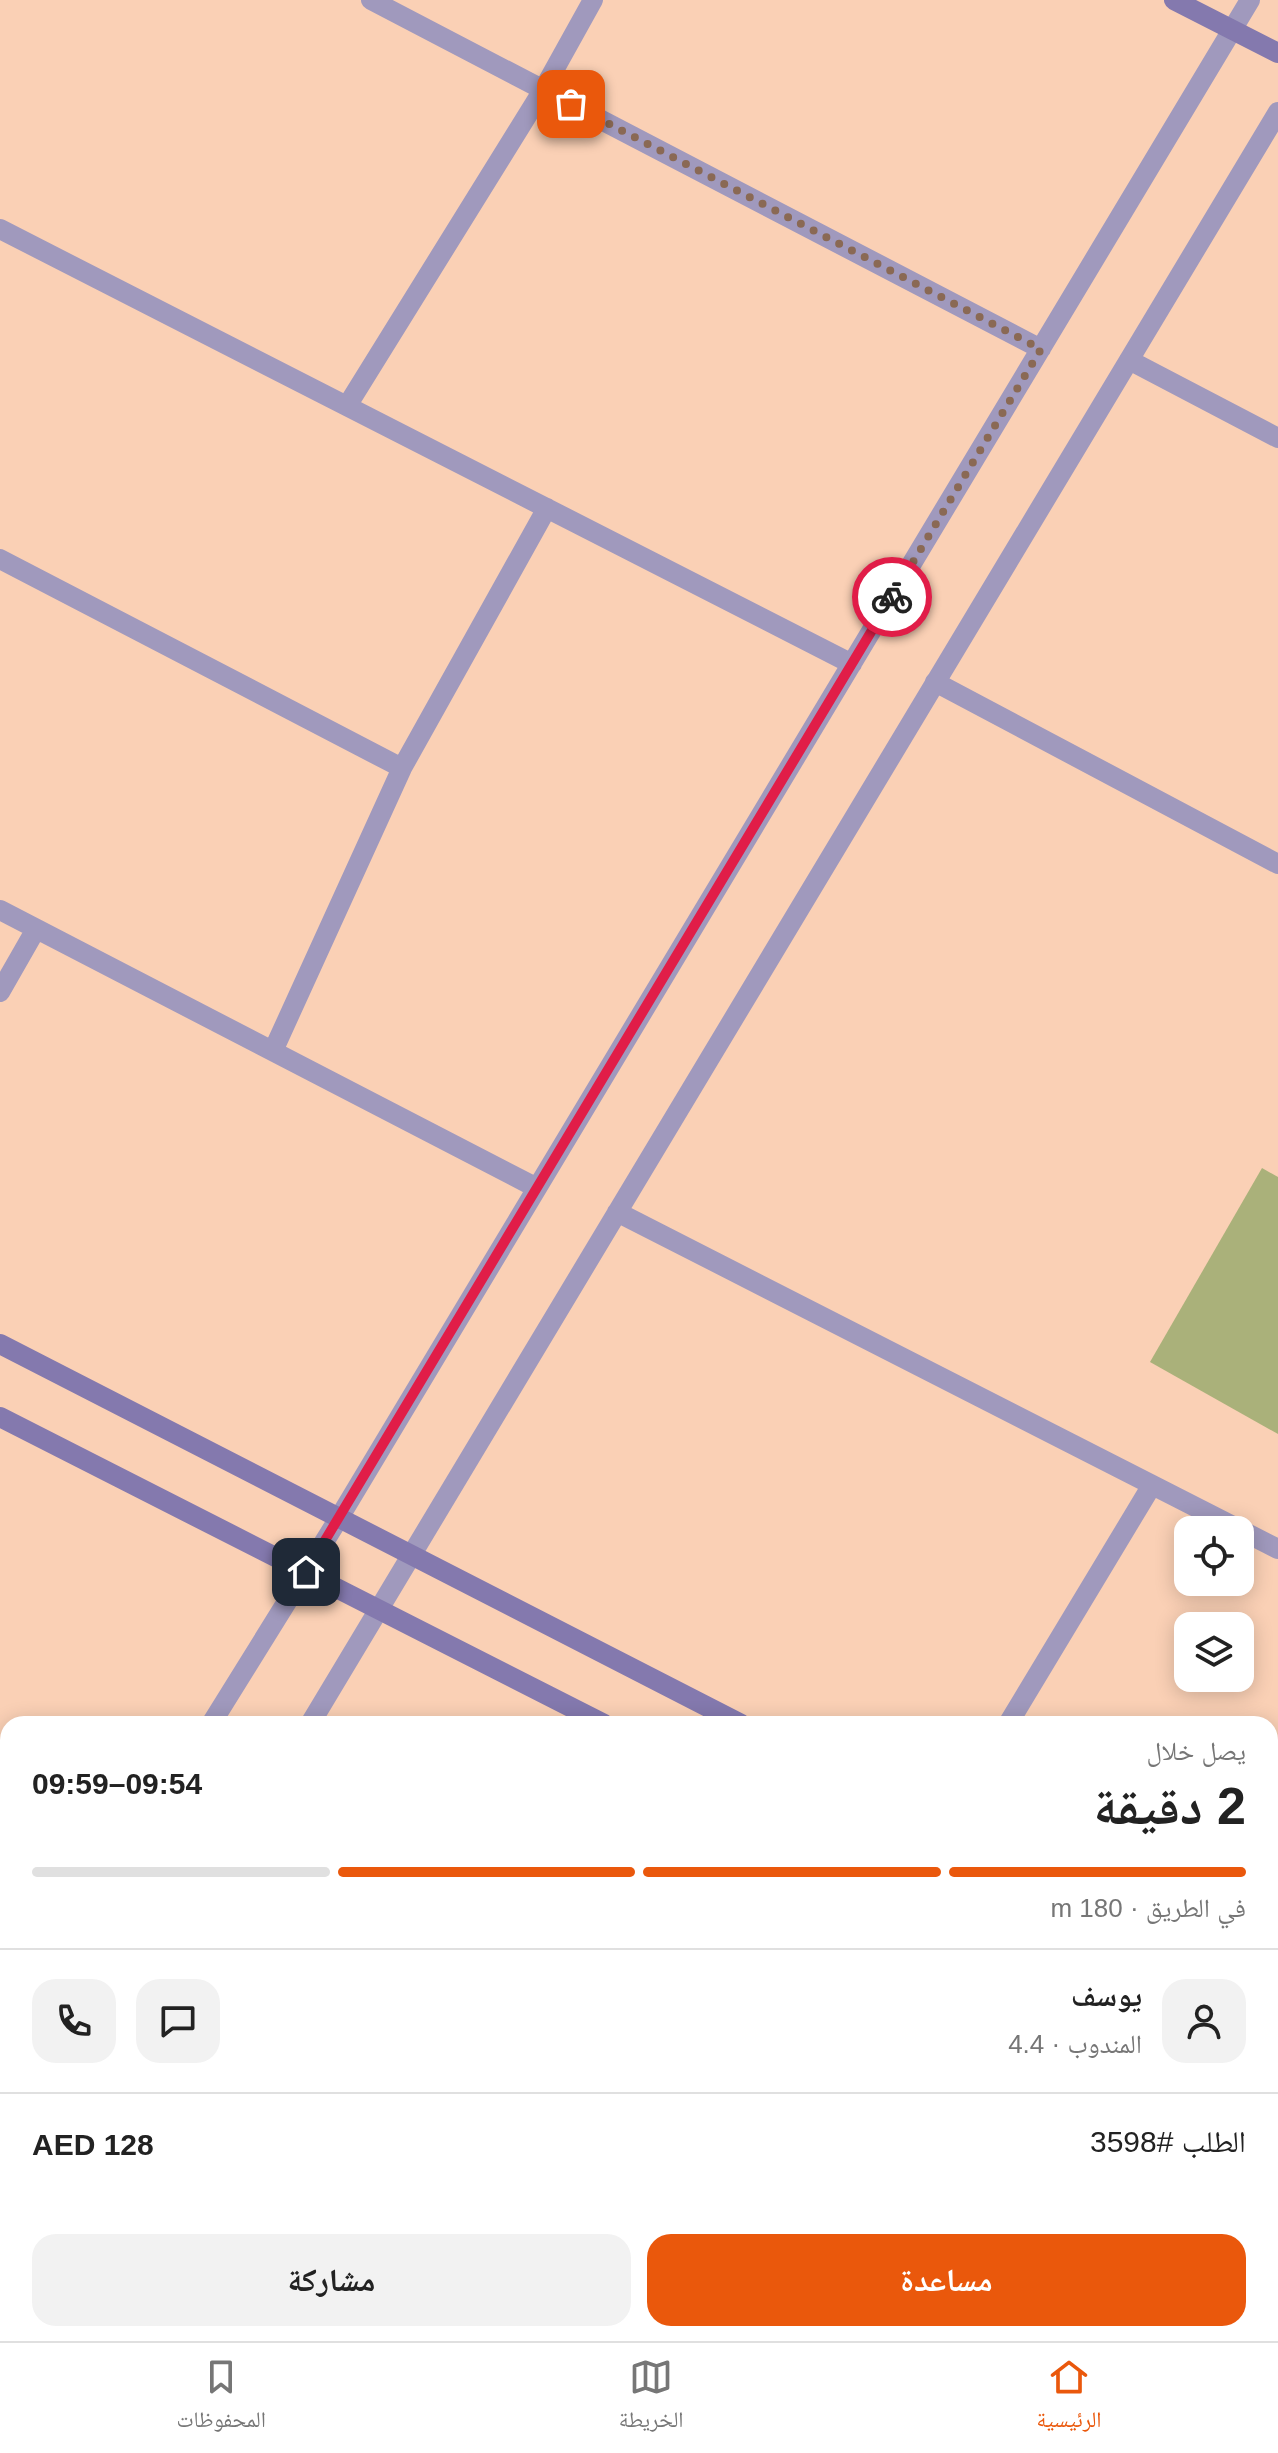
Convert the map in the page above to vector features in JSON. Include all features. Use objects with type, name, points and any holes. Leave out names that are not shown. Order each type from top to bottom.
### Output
[{"type":"main road","points":[[1174,0],[1278,53]]},
{"type":"main road","points":[[0,1344],[725,1716]]},
{"type":"main road","points":[[0,1417],[588,1716]]},
{"type":"street","points":[[371,0],[1041,349]]},
{"type":"street","points":[[347,406],[543,90],[593,0]]},
{"type":"street","points":[[216,1716],[339,1518],[1250,0]]},
{"type":"street","points":[[315,1716],[1278,112]]},
{"type":"street","points":[[0,229],[852,664]]},
{"type":"street","points":[[1129,360],[1278,438]]},
{"type":"street","points":[[273,1051],[402,768],[547,508]]},
{"type":"street","points":[[0,559],[402,768]]},
{"type":"street","points":[[935,682],[1278,864]]},
{"type":"street","points":[[0,910],[537,1188]]},
{"type":"street","points":[[0,992],[36,929]]},
{"type":"street","points":[[617,1212],[1278,1549]]},
{"type":"street","points":[[1013,1716],[1152,1485]]},
{"type":"green space","points":[[1262,1168],[1278,1177],[1278,1434],[1150,1362]]},
{"type":"way so far","points":[[571,104],[1041,349],[892,597]]},
{"type":"route","points":[[306,1572],[892,597]]}]
